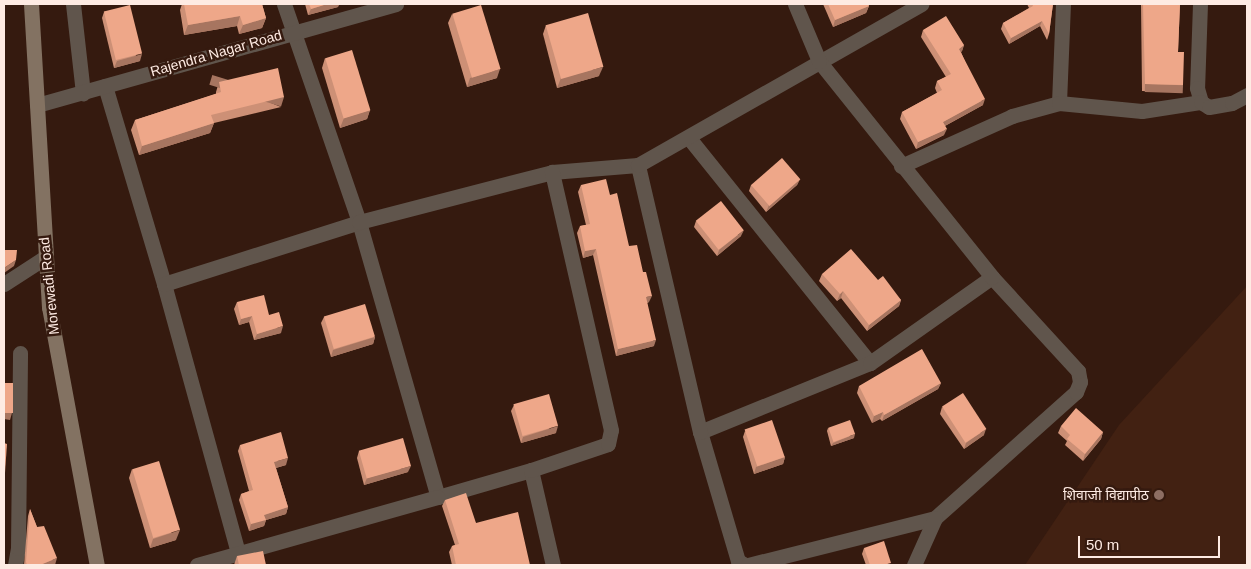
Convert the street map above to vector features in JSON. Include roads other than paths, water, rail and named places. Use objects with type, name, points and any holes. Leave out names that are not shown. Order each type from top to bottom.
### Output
[{"type":"main road","name":"Morewadi Road","points":[[32,4],[44,258],[49,307],[97,565]]},
{"type":"street","points":[[73,4],[83,93]]},
{"type":"street","points":[[284,4],[359,222],[438,497]]},
{"type":"street","name":"Rajendra Nagar Road","points":[[37,105],[292,31],[396,4]]},
{"type":"street","points":[[795,4],[819,61],[901,166],[992,277],[1078,371],[1080,382],[1076,392],[935,518],[914,565]]},
{"type":"street","points":[[164,284],[359,222],[552,172],[638,164],[689,138],[819,61],[921,4]]},
{"type":"street","points":[[1059,103],[1063,4]]},
{"type":"street","points":[[1200,4],[1197,88],[1201,102]]},
{"type":"street","points":[[105,86],[164,284],[238,553]]},
{"type":"street","points":[[901,166],[1012,116],[1059,103],[1142,111],[1201,102],[1209,107],[1232,103],[1247,95]]},
{"type":"street","points":[[689,138],[870,363]]},
{"type":"street","points":[[638,164],[700,432],[738,561],[747,565],[935,518]]},
{"type":"street","points":[[197,565],[531,470],[608,444],[611,430],[552,172]]},
{"type":"street","points":[[4,284],[44,258]]},
{"type":"street","points":[[700,432],[870,363],[992,277]]},
{"type":"street","points":[[15,565],[18,548],[20,353]]},
{"type":"street","points":[[531,470],[553,565]]},
{"type":"place","name":"शिवाजी विद्यापीठ","points":[[1159,495]]}]
